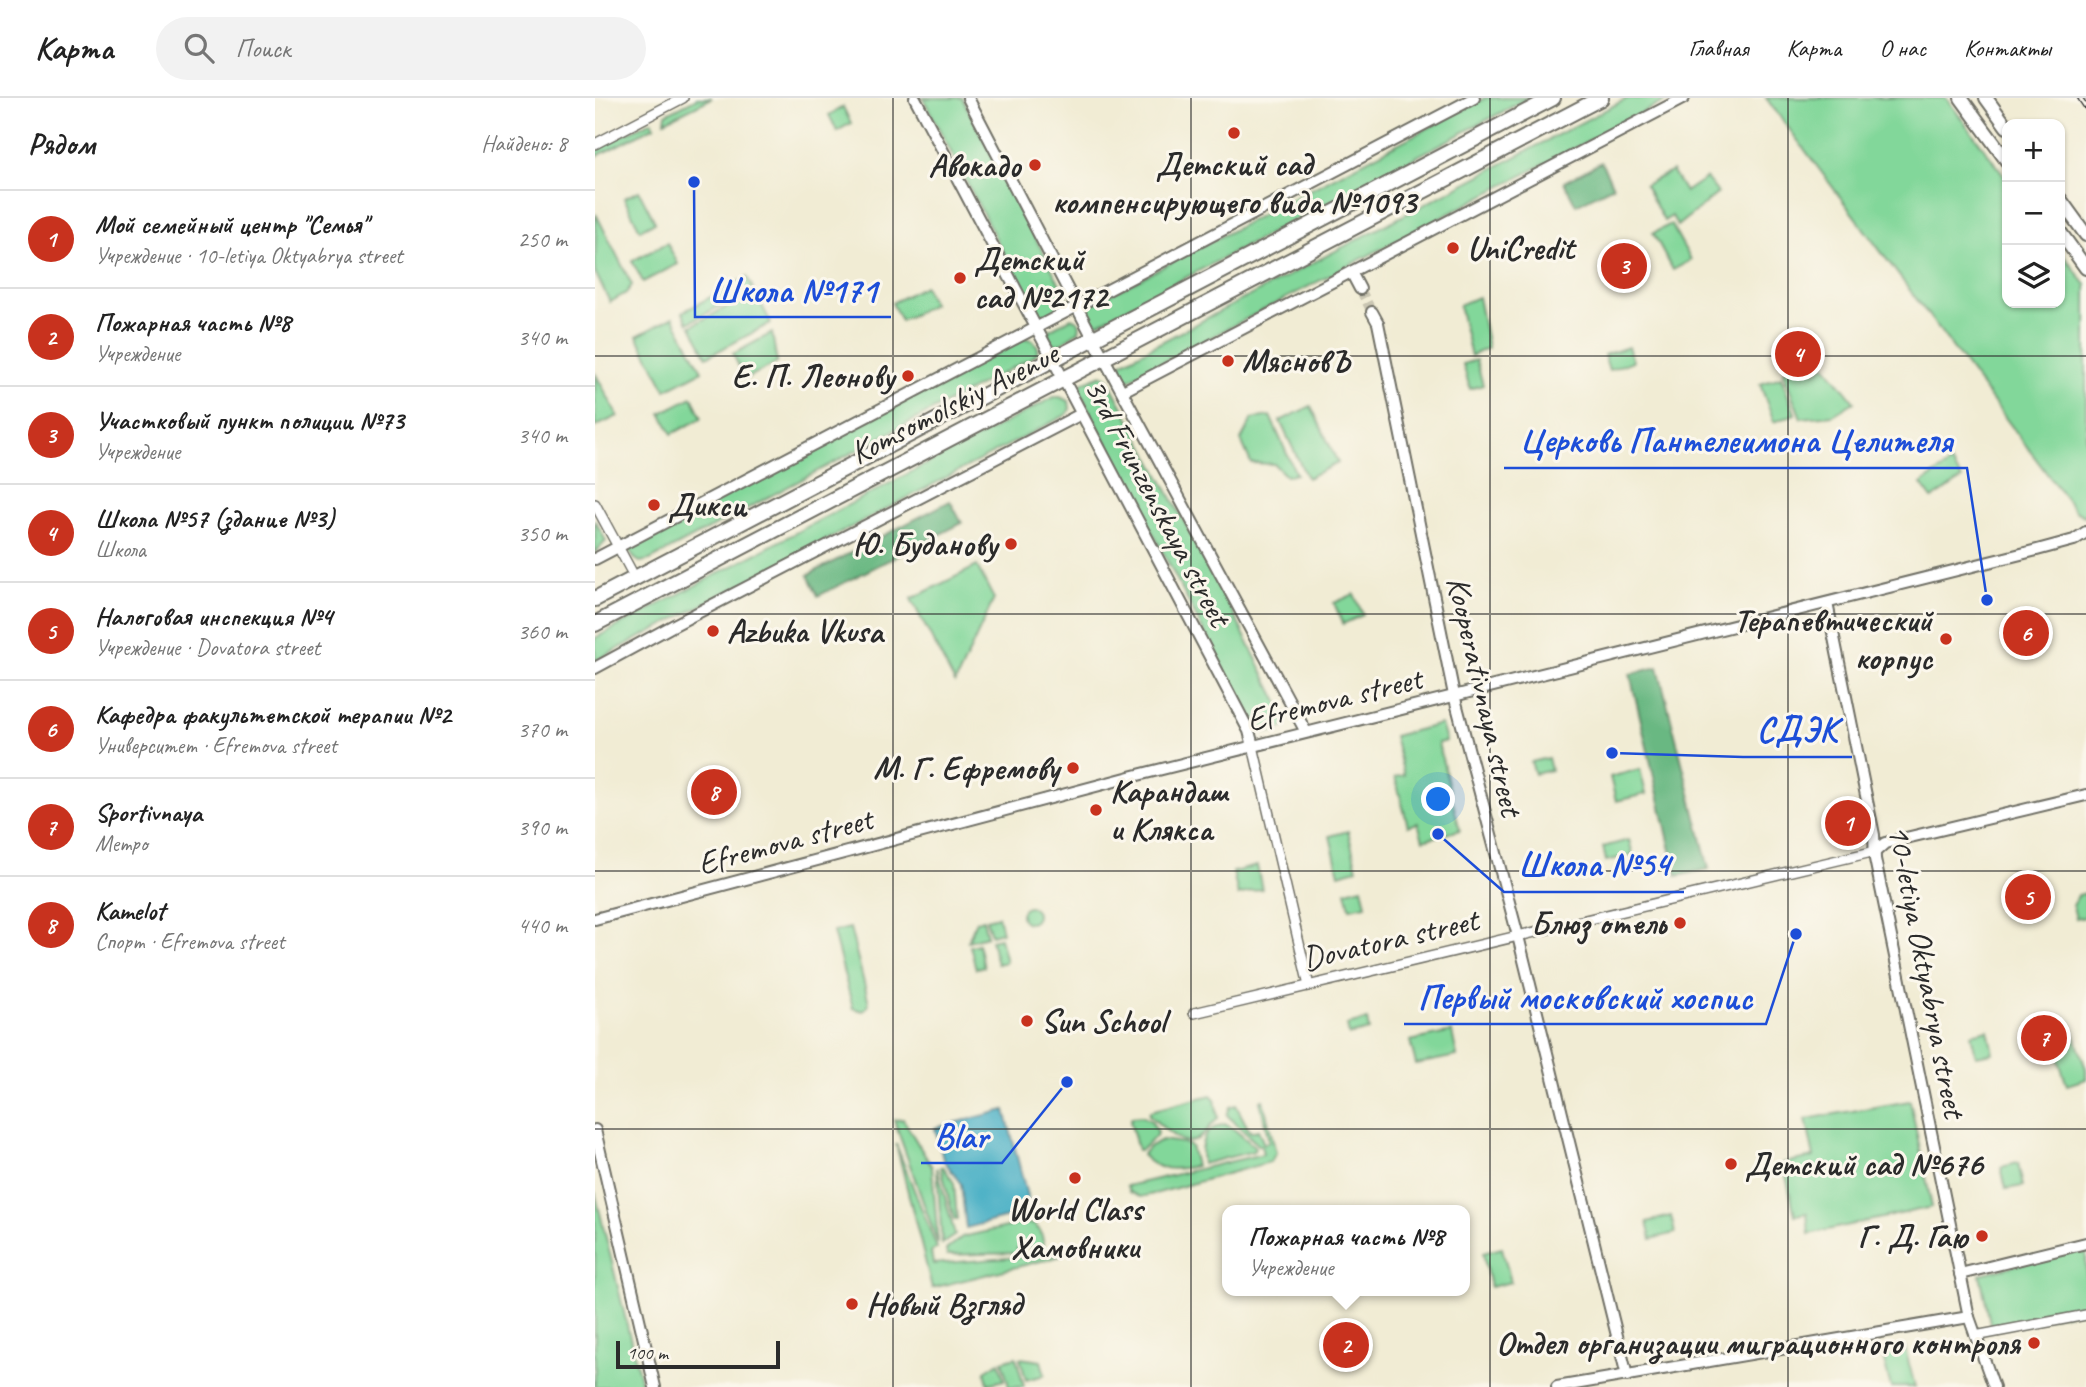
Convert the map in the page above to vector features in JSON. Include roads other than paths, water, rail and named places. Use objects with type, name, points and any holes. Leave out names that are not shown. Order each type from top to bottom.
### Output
[{"type":"main road","name":"Komsomolskiy Avenue","points":[[595,599],[1553,98]]},
{"type":"main road","name":"Komsomolskiy Avenue","points":[[599,622],[1601,98]]},
{"type":"main road","points":[[1961,98],[2002,154]]},
{"type":"main road","points":[[1986,98],[2002,120]]},
{"type":"main road","points":[[2065,206],[2086,235]]},
{"type":"main road","points":[[2065,239],[2086,268]]},
{"type":"street","points":[[595,144],[683,98]]},
{"type":"street","name":"3rd Frunzenskaya street","points":[[915,98],[1249,731],[1253,746]]},
{"type":"street","name":"3rd Frunzenskaya street","points":[[968,98],[1093,338],[1306,732]]},
{"type":"street","name":"Komsomolskiy Avenue","points":[[595,559],[1474,98]]},
{"type":"street","points":[[1123,391],[1684,98]]},
{"type":"street","points":[[1351,272],[1360,289]]},
{"type":"street","name":"Kooperativnaya street","points":[[1372,312],[1378,323],[1454,695],[1518,936],[1627,1376]]},
{"type":"street","name":"Komsomolskiy Avenue","points":[[595,668],[1081,414]]},
{"type":"street","points":[[595,504],[635,578]]},
{"type":"street","name":"Efremova street","points":[[595,919],[1306,732],[2037,551],[2074,540],[2086,532]]},
{"type":"street","name":"10-letiya Oktyabrya street","points":[[1827,603],[1876,851],[1874,859],[1969,1317],[1994,1387]]},
{"type":"street","points":[[595,605],[599,622]]},
{"type":"street","points":[[1253,746],[1309,986]]},
{"type":"street","name":"Dovatora street","points":[[1194,1013],[1876,851],[1885,843],[2086,794]]},
{"type":"street","points":[[595,1130],[656,1387]]},
{"type":"street","points":[[1960,1274],[2086,1243]]},
{"type":"street","points":[[1975,1336],[2086,1315]]},
{"type":"street","points":[[1557,1387],[1969,1317]]},
{"type":"water","points":[[1005,1110],[1031,1211],[966,1228],[961,1184],[943,1159],[935,1128]]},
{"type":"tunnel","points":[[1360,289],[1372,312]]},
{"type":"railway","points":[[2080,98],[2086,107]]},
{"type":"place","name":"Детский сад компенсирующего вида №1093","points":[[1234,133]]},
{"type":"place","name":"Авокадо","points":[[1035,165]]},
{"type":"place","name":"Школа №171","points":[[694,182]]},
{"type":"place","name":"UniCredit","points":[[1453,248]]},
{"type":"place","name":"Участковый пункт полиции №73","points":[[1624,266]]},
{"type":"place","name":"Детский сад №2172","points":[[960,278]]},
{"type":"place","name":"Школа №57 (здание №3)","points":[[1798,354]]},
{"type":"place","name":"МясновЪ","points":[[1228,361]]},
{"type":"place","name":"Е. П. Леонову","points":[[908,376]]},
{"type":"place","name":"Дикси","points":[[654,505]]},
{"type":"place","name":"Ю. Буданову","points":[[1011,544]]},
{"type":"place","name":"Церковь Пантелеимона Целителя","points":[[1987,600]]},
{"type":"place","name":"Azbuka Vkusa","points":[[713,631]]},
{"type":"place","name":"Кафедра факультетской терапии №2","points":[[2026,633]]},
{"type":"place","name":"Терапевтический корпус","points":[[1946,639]]},
{"type":"place","name":"СДЭК","points":[[1612,753]]},
{"type":"place","name":"М. Г. Ефремову","points":[[1073,768]]},
{"type":"place","name":"Kamelot","points":[[714,792]]},
{"type":"place","name":"Карандаш и Клякса","points":[[1096,810]]},
{"type":"place","name":"Мой семейный центр \"Семья\"","points":[[1848,823]]},
{"type":"place","name":"Школа №54","points":[[1438,834]]},
{"type":"place","name":"Налоговая инспекция №4","points":[[2028,897]]},
{"type":"place","name":"Блюз отель","points":[[1680,923]]},
{"type":"place","name":"Первый московский хоспис","points":[[1796,934]]},
{"type":"place","name":"Sun School","points":[[1027,1021]]},
{"type":"place","name":"Sportivnaya","points":[[2044,1038]]},
{"type":"place","name":"Blar","points":[[1067,1082]]},
{"type":"place","name":"Детский сад №676","points":[[1731,1164]]},
{"type":"place","name":"World Class Хамовники","points":[[1075,1178]]},
{"type":"place","name":"Г. Д. Гаю","points":[[1982,1236]]},
{"type":"place","name":"Новый Взгляд","points":[[852,1304]]},
{"type":"place","name":"Отдел организации миграционного контроля","points":[[2034,1343]]},
{"type":"place","name":"Пожарная часть №8","points":[[1346,1345]]}]
